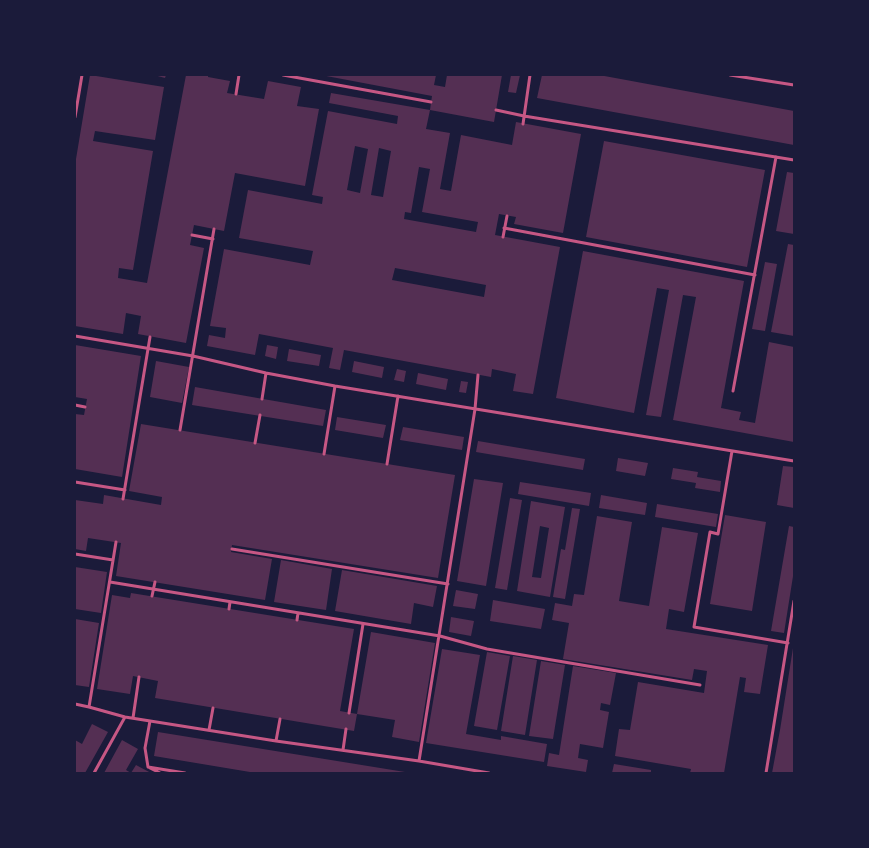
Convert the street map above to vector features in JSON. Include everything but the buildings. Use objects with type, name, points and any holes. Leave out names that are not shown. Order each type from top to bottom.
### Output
[{"type":"lane","points":[[75,117],[82,75]]},
{"type":"lane","points":[[236,94],[239,75]]},
{"type":"lane","points":[[283,75],[431,102]]},
{"type":"lane","points":[[523,124],[530,75]]},
{"type":"lane","points":[[730,75],[794,85]]},
{"type":"lane","points":[[496,110],[524,116],[794,160]]},
{"type":"lane","points":[[733,391],[776,157]]},
{"type":"lane","points":[[503,237],[507,216]]},
{"type":"lane","points":[[504,228],[755,275]]},
{"type":"lane","points":[[180,430],[214,229]]},
{"type":"lane","points":[[192,235],[213,239]]},
{"type":"lane","points":[[75,336],[193,356],[266,373],[335,386],[794,461]]},
{"type":"lane","points":[[123,499],[150,337]]},
{"type":"lane","points":[[262,399],[266,373]]},
{"type":"lane","points":[[419,761],[475,409],[478,374]]},
{"type":"lane","points":[[324,454],[335,386]]},
{"type":"lane","points":[[388,464],[398,396]]},
{"type":"lane","points":[[75,405],[85,407]]},
{"type":"lane","points":[[132,414],[137,415]]},
{"type":"lane","points":[[255,443],[260,415]]},
{"type":"lane","points":[[732,451],[718,534],[710,532],[694,627],[788,643]]},
{"type":"lane","points":[[75,482],[125,490]]},
{"type":"lane","points":[[89,707],[116,542]]},
{"type":"lane","points":[[232,549],[239,548],[307,559],[371,572],[448,584]]},
{"type":"lane","points":[[75,554],[113,560]]},
{"type":"lane","points":[[371,567],[371,572]]},
{"type":"lane","points":[[110,582],[440,636],[487,649],[700,684]]},
{"type":"lane","points":[[152,596],[155,582]]},
{"type":"lane","points":[[766,773],[794,601]]},
{"type":"lane","points":[[229,609],[230,602]]},
{"type":"lane","points":[[297,620],[298,613]]},
{"type":"lane","points":[[349,713],[363,624]]},
{"type":"lane","points":[[133,718],[139,678]]},
{"type":"lane","points":[[75,704],[125,717],[276,741],[419,761],[489,773]]},
{"type":"lane","points":[[209,730],[213,708]]},
{"type":"lane","points":[[94,773],[125,717]]},
{"type":"lane","points":[[276,741],[280,719]]},
{"type":"lane","points":[[148,767],[145,748],[150,721]]},
{"type":"lane","points":[[343,750],[346,729]]},
{"type":"lane","points":[[148,767],[160,773]]},
{"type":"lane","points":[[148,767],[185,773]]}]
